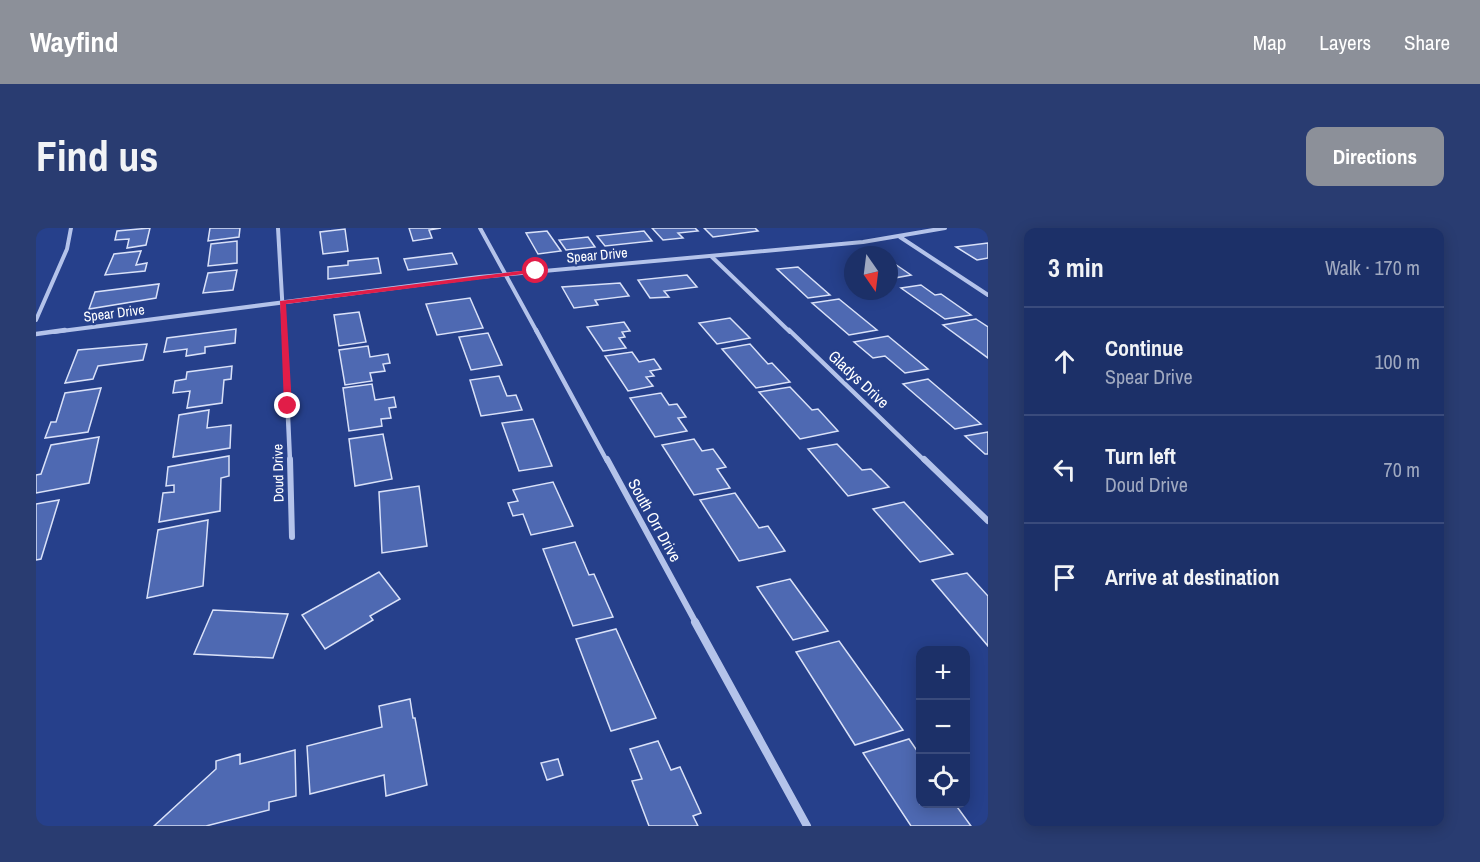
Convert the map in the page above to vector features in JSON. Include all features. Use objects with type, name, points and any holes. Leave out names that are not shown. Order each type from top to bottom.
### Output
[{"type":"street","points":[[36,320],[67,249],[71,228]]},
{"type":"street","name":"Doud Drive","points":[[278,228],[292,537]]},
{"type":"street","name":"South Orr Drive","points":[[480,228],[807,826]]},
{"type":"street","name":"Spear Drive","points":[[36,334],[505,274],[900,237],[945,228]]},
{"type":"street","points":[[900,237],[988,295]]},
{"type":"street","name":"Gladys Drive","points":[[711,256],[988,521]]},
{"type":"building","points":[[150,228],[146,245],[127,248],[129,239],[115,240],[117,231]]},
{"type":"building","points":[[210,228],[240,228],[239,237],[208,241]]},
{"type":"building","points":[[409,228],[441,228],[429,230],[432,238],[413,241]]},
{"type":"building","points":[[652,228],[695,228],[698,231],[678,233],[683,238],[663,240]]},
{"type":"building","points":[[704,228],[755,228],[758,231],[713,237]]},
{"type":"building","points":[[345,229],[348,251],[323,254],[320,232]]},
{"type":"building","points":[[547,231],[561,251],[538,254],[526,233]]},
{"type":"building","points":[[644,231],[652,241],[605,246],[597,236]]},
{"type":"building","points":[[588,237],[595,247],[566,250],[559,240]]},
{"type":"building","points":[[237,241],[237,263],[208,266],[211,244]]},
{"type":"building","points":[[988,243],[988,258],[977,260],[956,247]]},
{"type":"building","points":[[141,251],[136,265],[147,263],[145,271],[105,275],[114,254]]},
{"type":"building","points":[[452,253],[457,264],[408,270],[404,259]]},
{"type":"building","points":[[378,258],[381,273],[328,279],[328,267],[348,265],[348,261]]},
{"type":"building","points":[[898,266],[911,275],[898,277]]},
{"type":"building","points":[[798,267],[830,295],[808,298],[777,269]]},
{"type":"building","points":[[237,270],[233,290],[203,293],[208,273]]},
{"type":"building","points":[[687,275],[697,287],[664,291],[669,297],[650,298],[638,280]]},
{"type":"building","points":[[620,283],[629,296],[595,300],[598,305],[574,308],[562,287]]},
{"type":"building","points":[[159,284],[156,298],[89,309],[95,292]]},
{"type":"building","points":[[921,285],[935,295],[941,294],[971,315],[945,319],[901,288]]},
{"type":"building","points":[[470,298],[483,328],[437,335],[426,304]]},
{"type":"building","points":[[839,299],[877,330],[849,335],[812,303]]},
{"type":"building","points":[[359,312],[366,342],[339,346],[334,315]]},
{"type":"building","points":[[730,318],[750,338],[717,344],[699,323]]},
{"type":"building","points":[[976,319],[988,327],[988,358],[943,325]]},
{"type":"building","points":[[624,322],[630,331],[622,332],[625,337],[619,338],[626,348],[603,351],[587,327]]},
{"type":"building","points":[[236,329],[235,343],[205,347],[205,353],[186,356],[187,349],[164,352],[167,338]]},
{"type":"building","points":[[488,333],[502,365],[471,370],[459,337]]},
{"type":"building","points":[[888,336],[928,369],[905,373],[885,356],[873,358],[854,342]]},
{"type":"building","points":[[147,344],[143,360],[98,366],[93,379],[65,383],[78,350]]},
{"type":"building","points":[[750,344],[768,364],[772,363],[790,382],[756,388],[722,349]]},
{"type":"building","points":[[368,346],[370,357],[388,354],[390,363],[383,364],[385,371],[370,373],[372,381],[345,385],[339,350]]},
{"type":"building","points":[[632,352],[639,362],[654,359],[661,369],[650,371],[654,376],[646,377],[653,386],[628,391],[605,356]]},
{"type":"building","points":[[232,366],[231,379],[224,380],[222,403],[187,408],[190,391],[173,393],[175,381],[186,379],[187,372]]},
{"type":"building","points":[[499,376],[507,396],[516,395],[522,410],[481,416],[470,380]]},
{"type":"building","points":[[928,379],[981,424],[955,429],[903,384]]},
{"type":"building","points":[[372,384],[375,400],[394,397],[396,407],[389,408],[391,418],[381,419],[382,426],[349,431],[343,388]]},
{"type":"building","points":[[790,387],[812,410],[818,409],[838,431],[800,439],[759,392]]},
{"type":"building","points":[[101,388],[88,432],[45,438],[51,422],[56,422],[65,393]]},
{"type":"building","points":[[661,393],[669,405],[677,404],[686,417],[678,418],[687,431],[655,437],[630,398]]},
{"type":"building","points":[[209,410],[207,428],[231,425],[230,448],[173,457],[179,415]]},
{"type":"building","points":[[533,419],[552,466],[519,471],[502,423]]},
{"type":"building","points":[[988,432],[988,454],[985,454],[965,436]]},
{"type":"building","points":[[383,434],[392,479],[355,486],[349,439]]},
{"type":"building","points":[[99,437],[89,483],[36,493],[36,475],[41,474],[51,445]]},
{"type":"building","points":[[694,439],[702,451],[713,449],[726,467],[717,469],[730,488],[694,495],[662,445]]},
{"type":"building","points":[[837,444],[862,470],[871,469],[889,487],[848,496],[808,449]]},
{"type":"building","points":[[229,456],[229,476],[221,478],[220,511],[159,522],[163,493],[174,492],[174,485],[166,486],[168,467]]},
{"type":"building","points":[[553,482],[573,526],[531,535],[523,514],[513,516],[508,503],[518,501],[513,490]]},
{"type":"building","points":[[419,486],[427,546],[382,553],[379,492]]},
{"type":"building","points":[[735,493],[759,528],[768,526],[785,551],[739,561],[700,500]]},
{"type":"building","points":[[59,500],[41,559],[36,560],[36,504]]},
{"type":"building","points":[[904,502],[953,554],[920,562],[873,509]]},
{"type":"building","points":[[208,520],[203,586],[147,598],[158,530]]},
{"type":"building","points":[[575,542],[589,575],[594,574],[613,617],[573,626],[543,549]]},
{"type":"building","points":[[379,572],[400,599],[370,616],[373,620],[325,649],[302,615]]},
{"type":"building","points":[[967,573],[988,596],[988,646],[932,580]]},
{"type":"building","points":[[790,579],[828,631],[793,640],[757,587]]},
{"type":"building","points":[[213,610],[288,614],[273,658],[194,654]]},
{"type":"building","points":[[616,629],[656,718],[611,731],[576,639]]},
{"type":"building","points":[[839,641],[903,730],[855,745],[796,652]]},
{"type":"building","points":[[410,699],[427,785],[386,796],[384,775],[310,794],[307,746],[382,727],[379,706]]},
{"type":"building","points":[[909,739],[916,749],[916,808],[958,808],[971,826],[911,826],[863,753]]},
{"type":"building","points":[[658,741],[671,770],[680,767],[701,813],[693,816],[698,826],[649,826],[632,781],[642,779],[630,749]]},
{"type":"building","points":[[295,750],[296,796],[269,802],[269,810],[206,826],[154,826],[216,769],[216,761],[240,754],[240,764]]},
{"type":"building","points":[[558,759],[563,775],[547,780],[541,763]]},
{"type":"route","points":[[288,406],[283,302],[536,271]]}]
